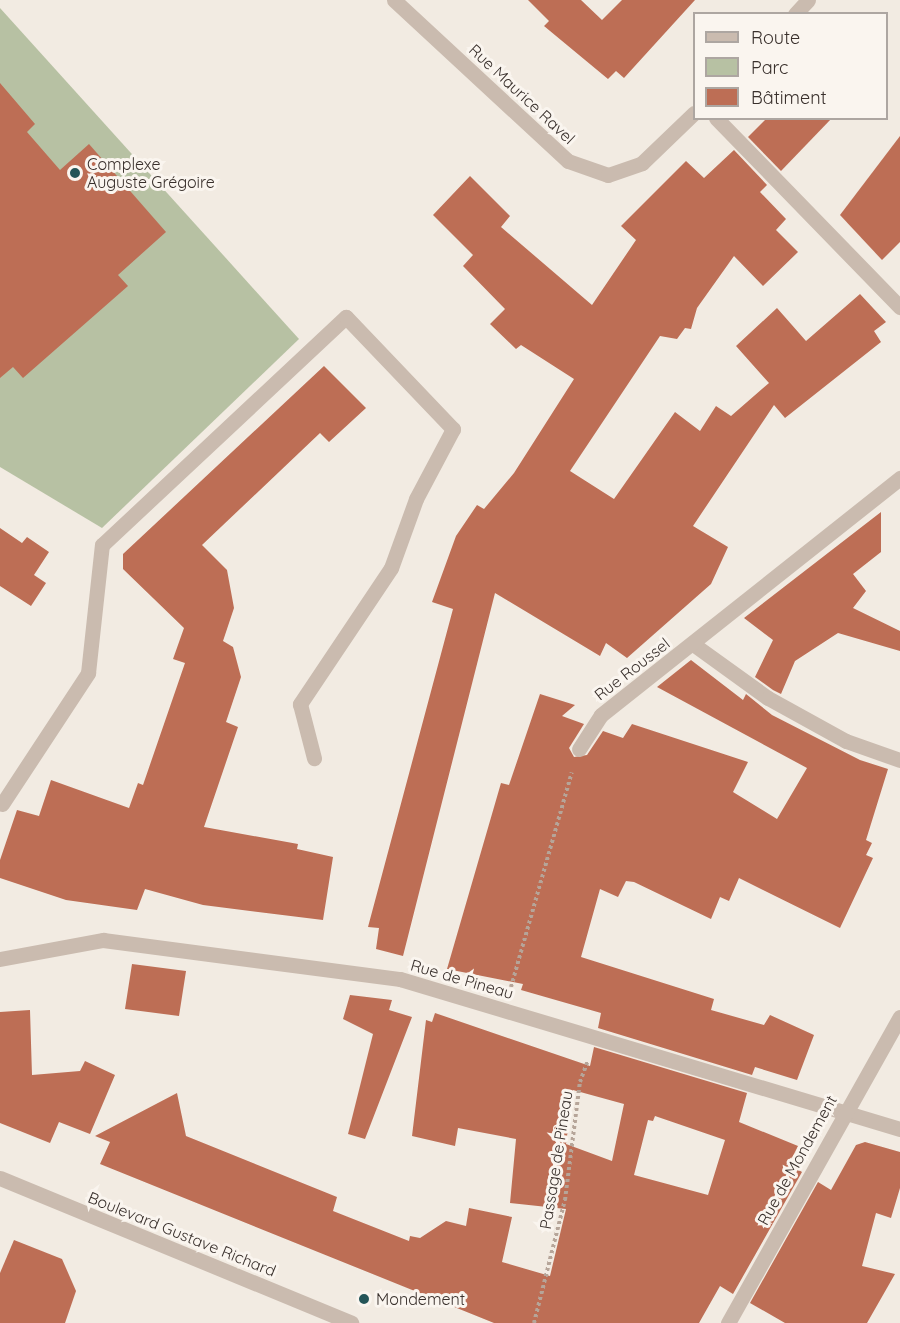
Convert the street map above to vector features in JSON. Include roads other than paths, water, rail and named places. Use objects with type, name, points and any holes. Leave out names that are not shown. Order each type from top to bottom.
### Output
[{"type":"street","name":"Rue Maurice Ravel","points":[[394,0],[568,161],[608,175],[642,163],[693,114]]},
{"type":"street","points":[[797,12],[808,0]]},
{"type":"street","points":[[718,120],[900,308]]},
{"type":"street","points":[[1,806],[88,673],[102,545],[346,317],[453,429],[416,499],[391,568],[300,704],[314,758]]},
{"type":"street","points":[[900,478],[900,483]]},
{"type":"street","name":"Rue Roussel","points":[[579,748],[601,715],[900,478]]},
{"type":"street","points":[[693,644],[768,698],[846,741],[900,760]]},
{"type":"street","name":"Rue de Pineau","points":[[0,959],[103,940],[400,979],[845,1110],[900,1129]]},
{"type":"street","name":"Rue de Mondement","points":[[728,1323],[845,1110],[900,1017]]},
{"type":"street","name":"Boulevard Gustave Richard","points":[[0,1178],[351,1323]]},
{"type":"place","name":"Complexe Auguste Grégoire","points":[[75,173]]},
{"type":"place","name":"Mondement","points":[[364,1299]]}]
